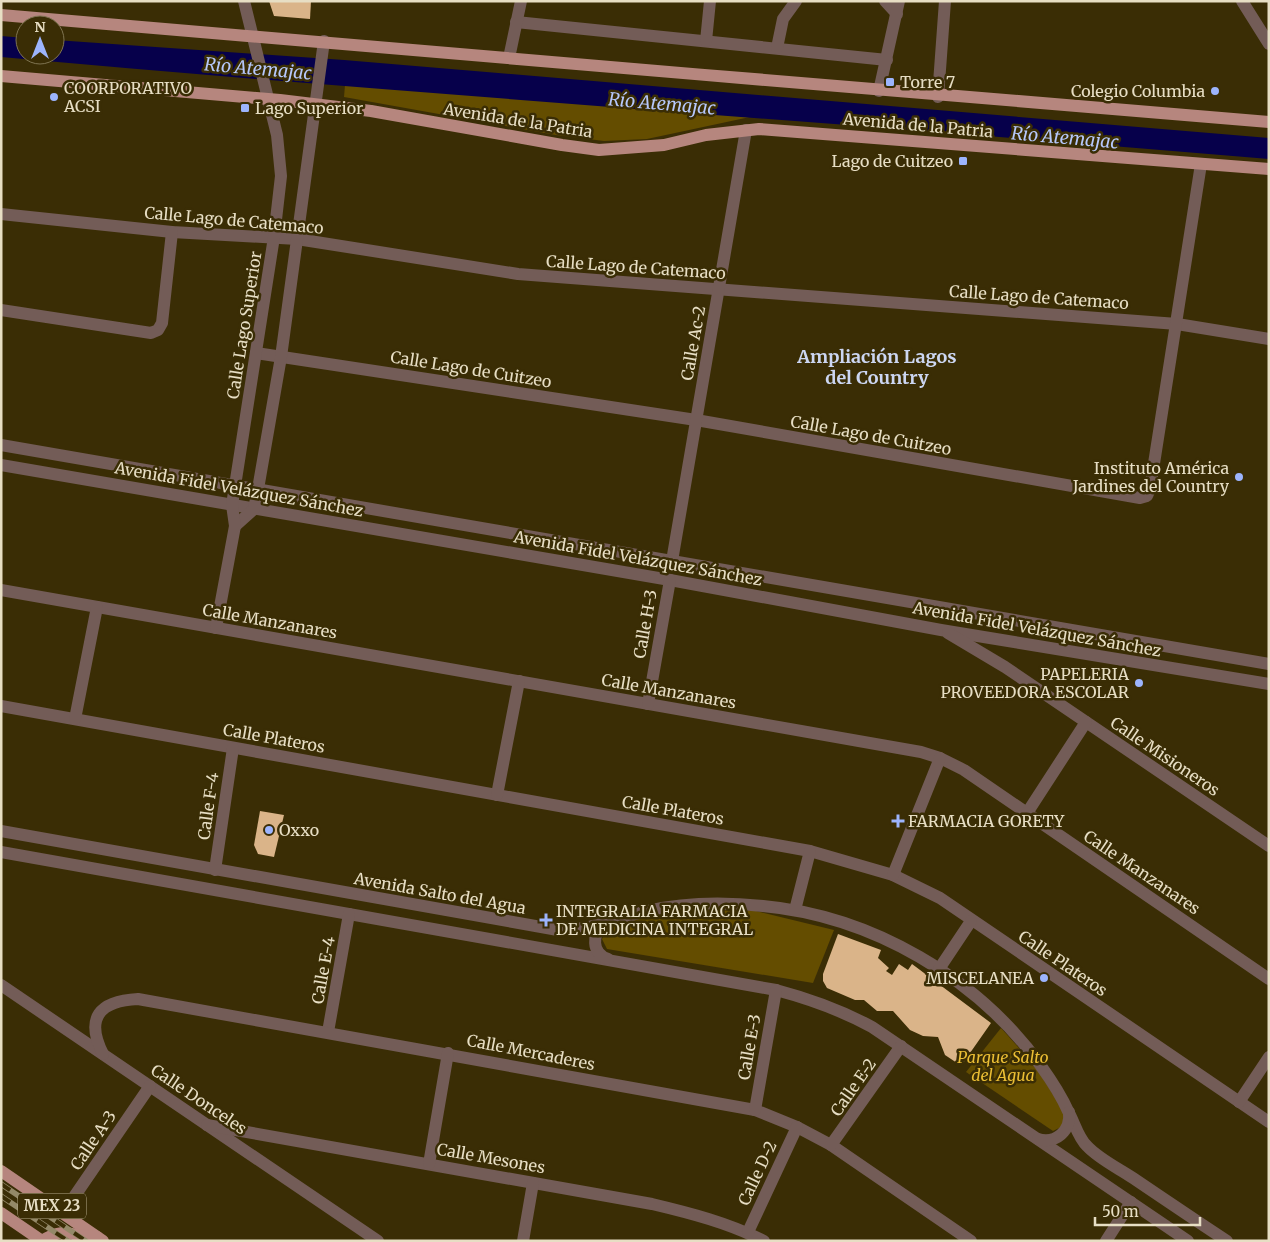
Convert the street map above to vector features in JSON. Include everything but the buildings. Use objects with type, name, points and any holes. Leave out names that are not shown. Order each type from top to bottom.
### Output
[{"type":"main road","name":"Avenida de la Patria","points":[[1,15],[324,47],[509,58],[938,97],[1269,122]]},
{"type":"main road","name":"Avenida de la Patria","points":[[1,76],[268,99],[316,99],[371,111],[599,150],[664,145],[706,135],[746,130],[1269,169]]},
{"type":"main road","name":"MEX 23","points":[[1,1171],[100,1239]]},
{"type":"main road","name":"MEX 23","points":[[1,1213],[42,1241]]},
{"type":"main road","points":[[42,1241],[54,1233],[62,1232],[100,1239]]},
{"type":"street","points":[[244,1],[254,40]]},
{"type":"street","points":[[509,58],[521,1]]},
{"type":"street","points":[[706,41],[710,1]]},
{"type":"street","points":[[777,48],[783,19],[796,1]]},
{"type":"street","points":[[879,91],[898,7],[885,1]]},
{"type":"street","points":[[938,97],[945,1]]},
{"type":"street","points":[[1242,1],[1269,44]]},
{"type":"street","points":[[516,22],[887,60]]},
{"type":"street","name":"Calle Lago Superior","points":[[216,628],[236,526],[232,505],[274,237],[281,176],[277,135],[254,40]]},
{"type":"street","points":[[236,526],[254,509],[258,489],[281,357],[324,47]]},
{"type":"street","name":"Calle Ac-2","points":[[672,561],[746,130]]},
{"type":"street","name":"Calle Lago de Cuitzeo","points":[[256,352],[696,420],[1140,498],[1147,496],[1150,489],[1201,164]]},
{"type":"street","name":"Calle Lago de Catemaco","points":[[1,214],[172,232],[297,239],[518,274],[1177,324],[1269,340]]},
{"type":"street","points":[[1,310],[150,333],[158,330],[162,323],[172,232]]},
{"type":"street","name":"Avenida Fidel Velázquez Sánchez","points":[[1,445],[1269,664]]},
{"type":"street","points":[[72,477],[76,458]]},
{"type":"street","name":"Avenida Fidel Velázquez Sánchez","points":[[1,465],[670,580],[941,630],[1269,684]]},
{"type":"street","points":[[337,523],[340,504]]},
{"type":"street","points":[[746,594],[750,575]]},
{"type":"street","name":"Calle H-3","points":[[648,704],[670,580]]},
{"type":"street","name":"Calle Manzanares","points":[[1,590],[921,752],[940,758],[964,770],[1269,979]]},
{"type":"street","points":[[75,719],[97,607]]},
{"type":"street","name":"Calle Misioneros","points":[[941,630],[1005,667],[1269,846]]},
{"type":"street","points":[[497,795],[519,681]]},
{"type":"street","name":"Calle Plateros","points":[[1,706],[810,851],[893,875],[940,898],[1269,1122]]},
{"type":"street","points":[[1027,813],[1086,722]]},
{"type":"street","name":"Calle F-4","points":[[216,870],[234,748]]},
{"type":"street","points":[[893,875],[940,758]]},
{"type":"street","name":"Avenida Salto del Agua","points":[[1,832],[558,930],[587,929],[650,910],[703,903],[734,903],[795,910],[878,935],[939,969],[1001,1018],[1022,1041],[1061,1096],[1084,1144],[1227,1241]]},
{"type":"street","points":[[46,860],[48,840]]},
{"type":"street","points":[[795,910],[810,851]]},
{"type":"street","points":[[1,852],[776,990],[840,1010],[901,1046],[1188,1241]]},
{"type":"street","points":[[408,925],[412,904]]},
{"type":"street","name":"Calle E-4","points":[[328,1032],[350,914]]},
{"type":"street","points":[[939,969],[972,920]]},
{"type":"street","points":[[604,924],[596,932],[594,944],[599,954],[614,961]]},
{"type":"street","name":"Calle Donceles","points":[[1,985],[378,1241]]},
{"type":"street","name":"Calle E-3","points":[[754,1110],[776,990]]},
{"type":"street","name":"Calle Mercaderes","points":[[104,1054],[96,1039],[94,1028],[101,1010],[109,1004],[122,1000],[138,999],[448,1053],[754,1110],[797,1127],[831,1146],[971,1241]]},
{"type":"street","name":"Calle E-2","points":[[831,1146],[901,1046]]},
{"type":"street","points":[[429,1164],[448,1053]]},
{"type":"street","points":[[1239,1102],[1269,1057]]},
{"type":"street","name":"Calle A-3","points":[[63,1213],[150,1086]]},
{"type":"street","points":[[1033,1137],[1045,1140],[1057,1138],[1068,1124],[1069,1111]]},
{"type":"street","name":"Calle Mesones","points":[[207,1125],[660,1206],[748,1232],[764,1241]]},
{"type":"street","name":"Calle D-2","points":[[748,1232],[797,1127]]},
{"type":"street","points":[[523,1241],[533,1183]]},
{"type":"street","points":[[1106,1241],[1131,1202]]},
{"type":"green space","points":[[345,85],[750,117],[647,139],[604,141],[556,135],[344,97]]},
{"type":"green space","points":[[696,910],[756,911],[834,930],[813,983],[607,949],[602,939],[608,928],[642,918]]},
{"type":"green space","name":"Parque Salto del Agua","points":[[1001,1028],[1035,1066],[1065,1113],[1065,1125],[1053,1131],[966,1072]]},
{"type":"water","points":[[1,36],[15,37],[15,58],[1,57]]},
{"type":"water","name":"Río Atemajac","points":[[65,41],[344,60],[1269,138],[1269,159],[952,133],[65,62]]},
{"type":"railway","points":[[1,1184],[86,1241]]},
{"type":"railway","points":[[1,1196],[68,1241]]},
{"type":"place","name":"Torre 7","points":[[890,82]]},
{"type":"place","name":"Colegio Columbia","points":[[1215,91]]},
{"type":"place","name":"COORPORATIVO ACSI","points":[[54,97]]},
{"type":"place","name":"Lago Superior","points":[[245,108]]},
{"type":"place","name":"Lago de Cuitzeo","points":[[963,161]]},
{"type":"place","name":"Instituto América Jardines del Country","points":[[1239,477]]},
{"type":"place","name":"PAPELERIA PROVEEDORA ESCOLAR","points":[[1139,683]]},
{"type":"place","name":"FARMACIA GORETY","points":[[898,821]]},
{"type":"place","name":"Oxxo","points":[[269,830]]},
{"type":"place","name":"INTEGRALIA FARMACIA DE MEDICINA INTEGRAL","points":[[546,920]]},
{"type":"place","name":"MISCELANEA","points":[[1044,978]]},
{"type":"district","name":"Ampliación Lagos del Country","points":[[877,367]]}]
